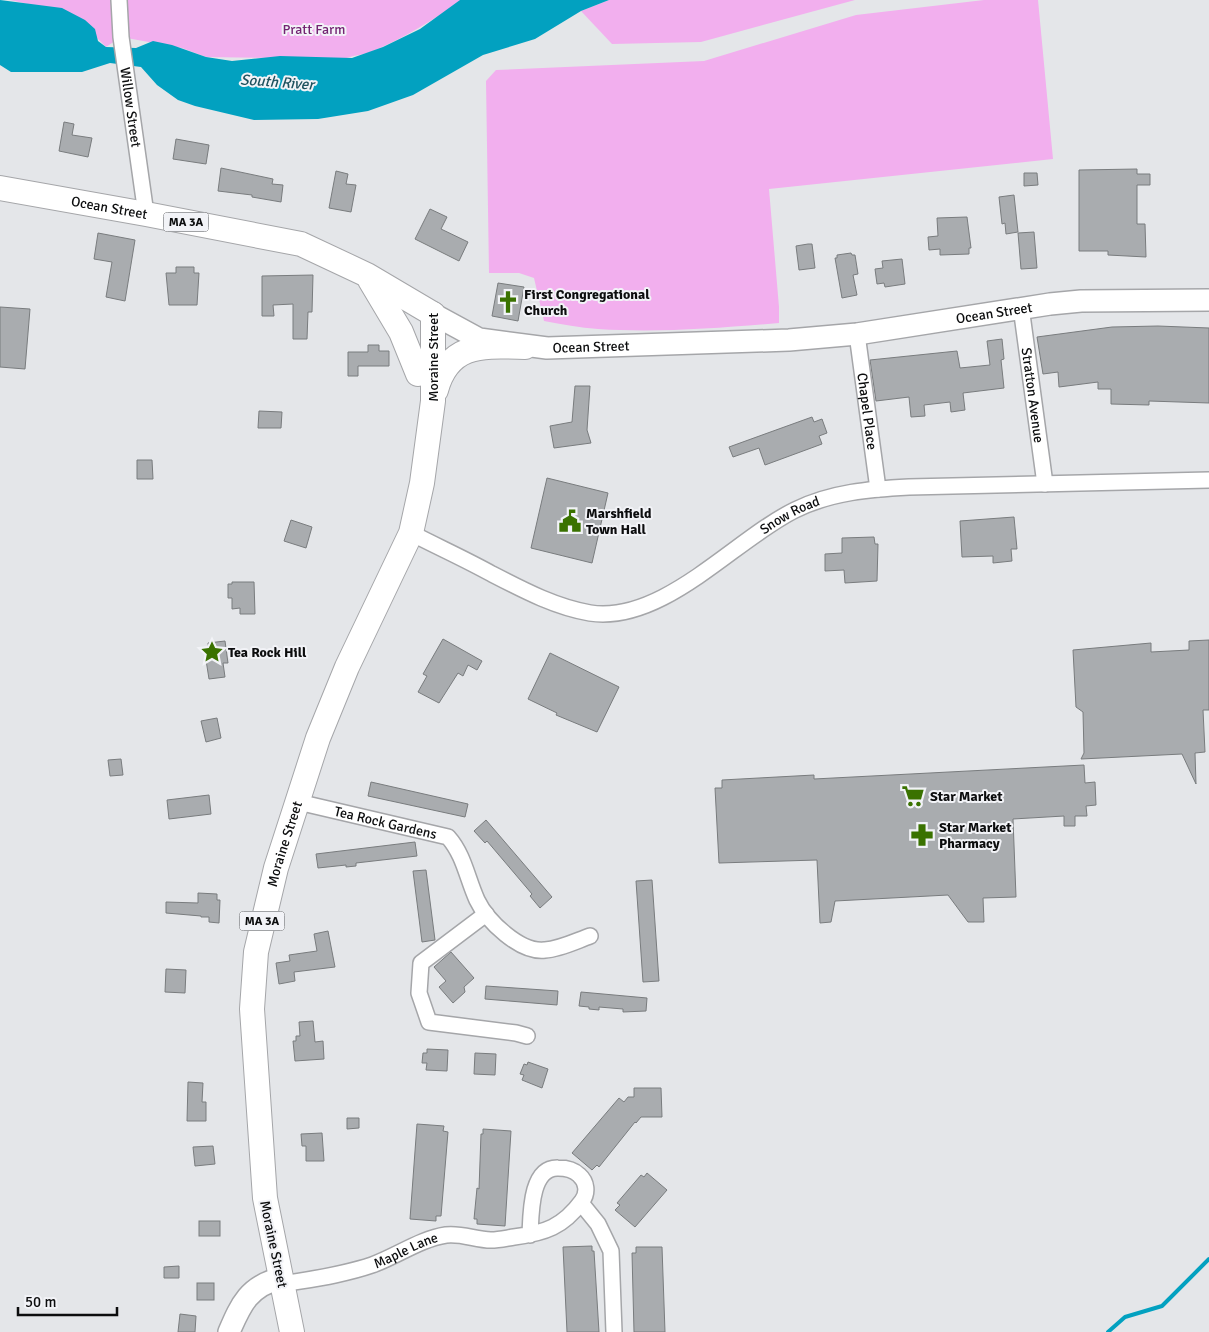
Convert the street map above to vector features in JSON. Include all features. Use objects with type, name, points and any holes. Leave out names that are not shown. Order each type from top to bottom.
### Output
[{"type":"main road","name":"Ocean Street","points":[[0,188],[301,244],[367,275],[479,339],[525,347],[582,348],[789,340],[857,334],[1021,307],[1081,301],[1209,300]]},
{"type":"main road","name":"MA 3A","points":[[367,275],[401,332],[418,374]]},
{"type":"main road","name":"Moraine Street","points":[[428,436],[418,374],[419,352],[433,314]]},
{"type":"main road","name":"Moraine Street","points":[[292,1332],[264,1198],[252,1009],[255,960],[262,920],[276,868],[318,738],[347,666],[411,533],[422,483],[433,401],[433,314]]},
{"type":"main road","points":[[433,401],[445,366],[462,352],[492,346],[525,347]]},
{"type":"main road","points":[[229,1332],[236,1316],[251,1292],[263,1283],[282,1281]]},
{"type":"street","name":"Willow Street","points":[[119,0],[121,37],[146,214]]},
{"type":"street","name":"Stratton Avenue","points":[[1021,307],[1045,484]]},
{"type":"street","name":"Chapel Place","points":[[857,334],[878,489]]},
{"type":"street","name":"Snow Road","points":[[411,533],[541,598],[564,607],[590,613],[616,614],[655,601],[795,510],[833,496],[878,489],[1209,480]]},
{"type":"street","name":"Tea Rock Gardens","points":[[298,802],[448,837],[456,846],[477,900],[486,914],[501,931],[515,941],[544,950],[590,936]]},
{"type":"street","points":[[486,914],[421,963],[419,993],[429,1022],[527,1036]]},
{"type":"street","points":[[530,1234],[536,1183],[544,1173],[554,1167],[567,1168],[579,1175],[587,1187],[586,1196],[580,1203],[598,1224],[611,1251],[614,1332]]},
{"type":"street","name":"Maple Lane","points":[[282,1281],[372,1264],[446,1235],[464,1235],[491,1240],[544,1232],[560,1224],[573,1213],[580,1203]]},
{"type":"green space","name":"Pratt Farm","points":[[10,0],[463,0],[395,41],[371,52],[344,59],[206,57],[182,48],[121,37],[106,47],[73,14]]},
{"type":"green space","points":[[609,0],[855,0],[701,42],[612,44],[581,11]]},
{"type":"green space","points":[[984,0],[1038,0],[1053,159],[769,189],[779,323],[666,330],[621,330],[571,326],[544,321],[534,278],[519,273],[489,273],[486,81],[496,70],[704,61],[856,15]]},
{"type":"water","name":"South River","points":[[0,0],[62,8],[85,20],[95,29],[98,41],[106,47],[136,48],[153,41],[172,45],[206,57],[232,61],[280,56],[352,58],[383,47],[420,29],[460,0],[609,0],[581,11],[535,39],[483,55],[413,95],[368,111],[318,119],[254,120],[178,100],[157,85],[141,67],[110,63],[82,72],[11,72],[0,65]]},
{"type":"building","points":[[64,122],[74,124],[72,135],[92,138],[88,157],[59,151]]},
{"type":"building","points":[[176,139],[209,145],[206,164],[173,159]]},
{"type":"building","points":[[221,168],[273,179],[272,184],[283,185],[281,202],[252,197],[252,195],[218,191]]},
{"type":"building","points":[[1137,169],[1137,174],[1150,174],[1150,185],[1137,185],[1137,224],[1145,224],[1146,257],[1108,255],[1108,251],[1079,251],[1079,170]]},
{"type":"building","points":[[336,171],[348,174],[346,184],[356,185],[351,212],[329,208]]},
{"type":"building","points":[[1024,173],[1037,173],[1038,185],[1024,186]]},
{"type":"building","points":[[1014,195],[1018,232],[1006,234],[1005,223],[1002,224],[999,197]]},
{"type":"building","points":[[430,209],[447,217],[441,229],[468,242],[459,261],[415,239]]},
{"type":"building","points":[[967,217],[971,248],[969,248],[969,254],[940,255],[940,249],[929,250],[928,237],[938,236],[937,218]]},
{"type":"building","points":[[1034,232],[1037,268],[1021,269],[1018,233]]},
{"type":"building","points":[[98,233],[135,240],[125,301],[106,297],[112,262],[94,259]]},
{"type":"building","points":[[812,244],[815,268],[799,270],[796,246]]},
{"type":"building","points":[[851,253],[855,255],[858,274],[853,275],[857,295],[842,298],[835,258],[837,258],[837,255]]},
{"type":"building","points":[[902,259],[905,284],[885,287],[884,283],[877,284],[875,269],[883,268],[882,261]]},
{"type":"building","points":[[176,267],[194,267],[194,273],[199,273],[197,305],[169,305],[166,273],[176,273]]},
{"type":"building","points":[[313,275],[312,312],[308,312],[307,339],[293,339],[293,304],[273,305],[274,316],[262,316],[262,276]]},
{"type":"building","name":"First Congregational Church","points":[[498,283],[524,287],[518,321],[492,316]]},
{"type":"building","points":[[0,307],[30,309],[25,369],[0,367]]},
{"type":"building","points":[[1112,327],[1209,328],[1209,403],[1149,401],[1149,405],[1111,404],[1111,389],[1098,389],[1098,382],[1059,387],[1058,372],[1043,374],[1037,337]]},
{"type":"building","points":[[1002,339],[1004,359],[1001,360],[1004,388],[963,393],[965,410],[951,412],[950,402],[924,405],[925,416],[911,417],[909,397],[876,401],[870,360],[957,351],[960,368],[990,365],[987,341]]},
{"type":"building","points":[[368,345],[379,345],[379,351],[389,351],[389,366],[358,366],[358,376],[348,376],[348,352],[368,352]]},
{"type":"building","points":[[575,386],[590,386],[587,430],[591,443],[554,448],[550,426],[572,422]]},
{"type":"building","points":[[259,411],[282,412],[281,428],[258,428]]},
{"type":"building","points":[[812,417],[814,422],[822,419],[827,433],[819,436],[822,444],[765,465],[759,448],[733,457],[729,447]]},
{"type":"building","points":[[137,460],[152,460],[153,479],[137,479]]},
{"type":"building","name":"Marshfield Town Hall","points":[[547,478],[608,493],[592,563],[531,548]]},
{"type":"building","points":[[1014,517],[1017,549],[1011,549],[1012,561],[993,563],[993,556],[962,557],[960,521]]},
{"type":"building","points":[[291,520],[312,527],[306,548],[284,541]]},
{"type":"building","points":[[874,537],[875,544],[878,544],[877,581],[845,583],[844,570],[825,571],[825,554],[842,553],[842,538]]},
{"type":"building","points":[[232,582],[254,582],[255,614],[240,614],[240,608],[232,609],[232,598],[228,598],[228,584],[232,584]]},
{"type":"building","points":[[443,639],[482,661],[477,670],[468,665],[463,676],[458,673],[439,703],[418,692],[427,676],[423,674]]},
{"type":"building","points":[[1209,640],[1209,710],[1203,710],[1205,752],[1195,753],[1196,784],[1182,754],[1081,759],[1084,753],[1083,712],[1076,707],[1073,650],[1151,643],[1151,652],[1189,650],[1189,641]]},
{"type":"building","points":[[225,641],[228,663],[223,663],[225,677],[209,679],[206,660],[210,660],[208,643]]},
{"type":"building","points":[[550,653],[619,687],[597,732],[556,715],[557,713],[528,699]]},
{"type":"building","points":[[217,718],[221,738],[206,742],[201,721]]},
{"type":"building","points":[[121,759],[123,775],[110,776],[108,760]]},
{"type":"building","points":[[1084,765],[1085,783],[1095,782],[1096,805],[1086,806],[1087,816],[1075,816],[1075,826],[1064,826],[1064,816],[1013,819],[1016,897],[983,898],[984,922],[968,922],[948,895],[835,901],[831,922],[820,923],[817,860],[719,863],[715,788],[722,788],[722,780],[814,775],[814,779]]},
{"type":"building","points":[[371,782],[468,804],[465,817],[368,796]]},
{"type":"building","points":[[209,795],[211,814],[169,819],[167,800]]},
{"type":"building","points":[[486,820],[552,897],[540,908],[530,896],[532,894],[487,841],[485,843],[474,831]]},
{"type":"building","points":[[415,842],[417,856],[356,863],[356,866],[346,867],[346,865],[318,868],[316,854]]},
{"type":"building","points":[[426,870],[435,940],[422,942],[413,871]]},
{"type":"building","points":[[652,880],[659,981],[643,982],[636,881]]},
{"type":"building","points":[[198,893],[217,894],[217,900],[220,900],[219,923],[209,922],[209,917],[166,913],[166,902],[198,903]]},
{"type":"building","points":[[328,931],[335,967],[294,972],[295,981],[279,984],[276,963],[290,961],[289,955],[317,951],[314,934]]},
{"type":"building","points":[[451,952],[474,978],[464,987],[465,992],[453,1003],[439,987],[446,981],[434,967]]},
{"type":"building","points":[[166,969],[186,970],[185,993],[165,992]]},
{"type":"building","points":[[486,986],[558,991],[557,1005],[485,999]]},
{"type":"building","points":[[581,992],[647,998],[646,1011],[623,1012],[623,1009],[599,1007],[599,1010],[589,1009],[589,1007],[579,1006]]},
{"type":"building","points":[[313,1021],[315,1042],[323,1041],[324,1059],[295,1061],[293,1041],[296,1041],[296,1036],[300,1036],[299,1022]]},
{"type":"building","points":[[427,1049],[448,1050],[447,1071],[426,1070],[427,1063],[422,1063],[423,1053],[427,1053]]},
{"type":"building","points":[[475,1053],[496,1054],[495,1075],[474,1074]]},
{"type":"building","points":[[528,1062],[548,1069],[542,1088],[522,1080],[524,1075],[520,1074],[524,1064],[527,1065]]},
{"type":"building","points":[[188,1082],[203,1083],[202,1102],[206,1102],[206,1121],[187,1121]]},
{"type":"building","points":[[634,1088],[661,1088],[662,1117],[641,1117],[599,1167],[597,1165],[592,1170],[572,1153],[619,1098],[624,1102],[628,1097],[634,1097]]},
{"type":"building","points":[[347,1118],[359,1118],[359,1128],[347,1129]]},
{"type":"building","points":[[417,1124],[444,1126],[443,1131],[448,1132],[441,1216],[436,1216],[436,1221],[410,1219]]},
{"type":"building","points":[[483,1129],[511,1131],[505,1226],[477,1224],[477,1219],[474,1219],[477,1188],[479,1189],[481,1134],[483,1134]]},
{"type":"building","points":[[322,1133],[324,1161],[306,1161],[306,1146],[302,1146],[301,1134]]},
{"type":"building","points":[[213,1146],[215,1164],[195,1166],[193,1147]]},
{"type":"building","points":[[647,1173],[667,1190],[635,1227],[615,1210],[620,1205],[617,1203],[641,1175],[644,1177]]},
{"type":"building","points":[[199,1221],[220,1221],[220,1236],[199,1236]]},
{"type":"building","points":[[592,1246],[592,1251],[594,1251],[599,1332],[567,1332],[563,1247]]},
{"type":"building","points":[[636,1247],[662,1247],[665,1332],[634,1332],[632,1253],[636,1253]]},
{"type":"building","points":[[179,1266],[179,1278],[164,1278],[164,1267]]},
{"type":"building","points":[[197,1283],[214,1283],[214,1300],[197,1300]]},
{"type":"building","points":[[180,1314],[196,1316],[195,1332],[178,1332]]},
{"type":"waterway","points":[[1108,1332],[1125,1317],[1162,1306],[1209,1259]]},
{"type":"place","name":"First Congregational Church","points":[[508,302]]},
{"type":"place","name":"Marshfield Town Hall","points":[[570,521]]},
{"type":"place","name":"Tea Rock Hill","points":[[212,652]]},
{"type":"place","name":"Star Market","points":[[913,796]]},
{"type":"place","name":"Star Market Pharmacy","points":[[922,835]]}]
